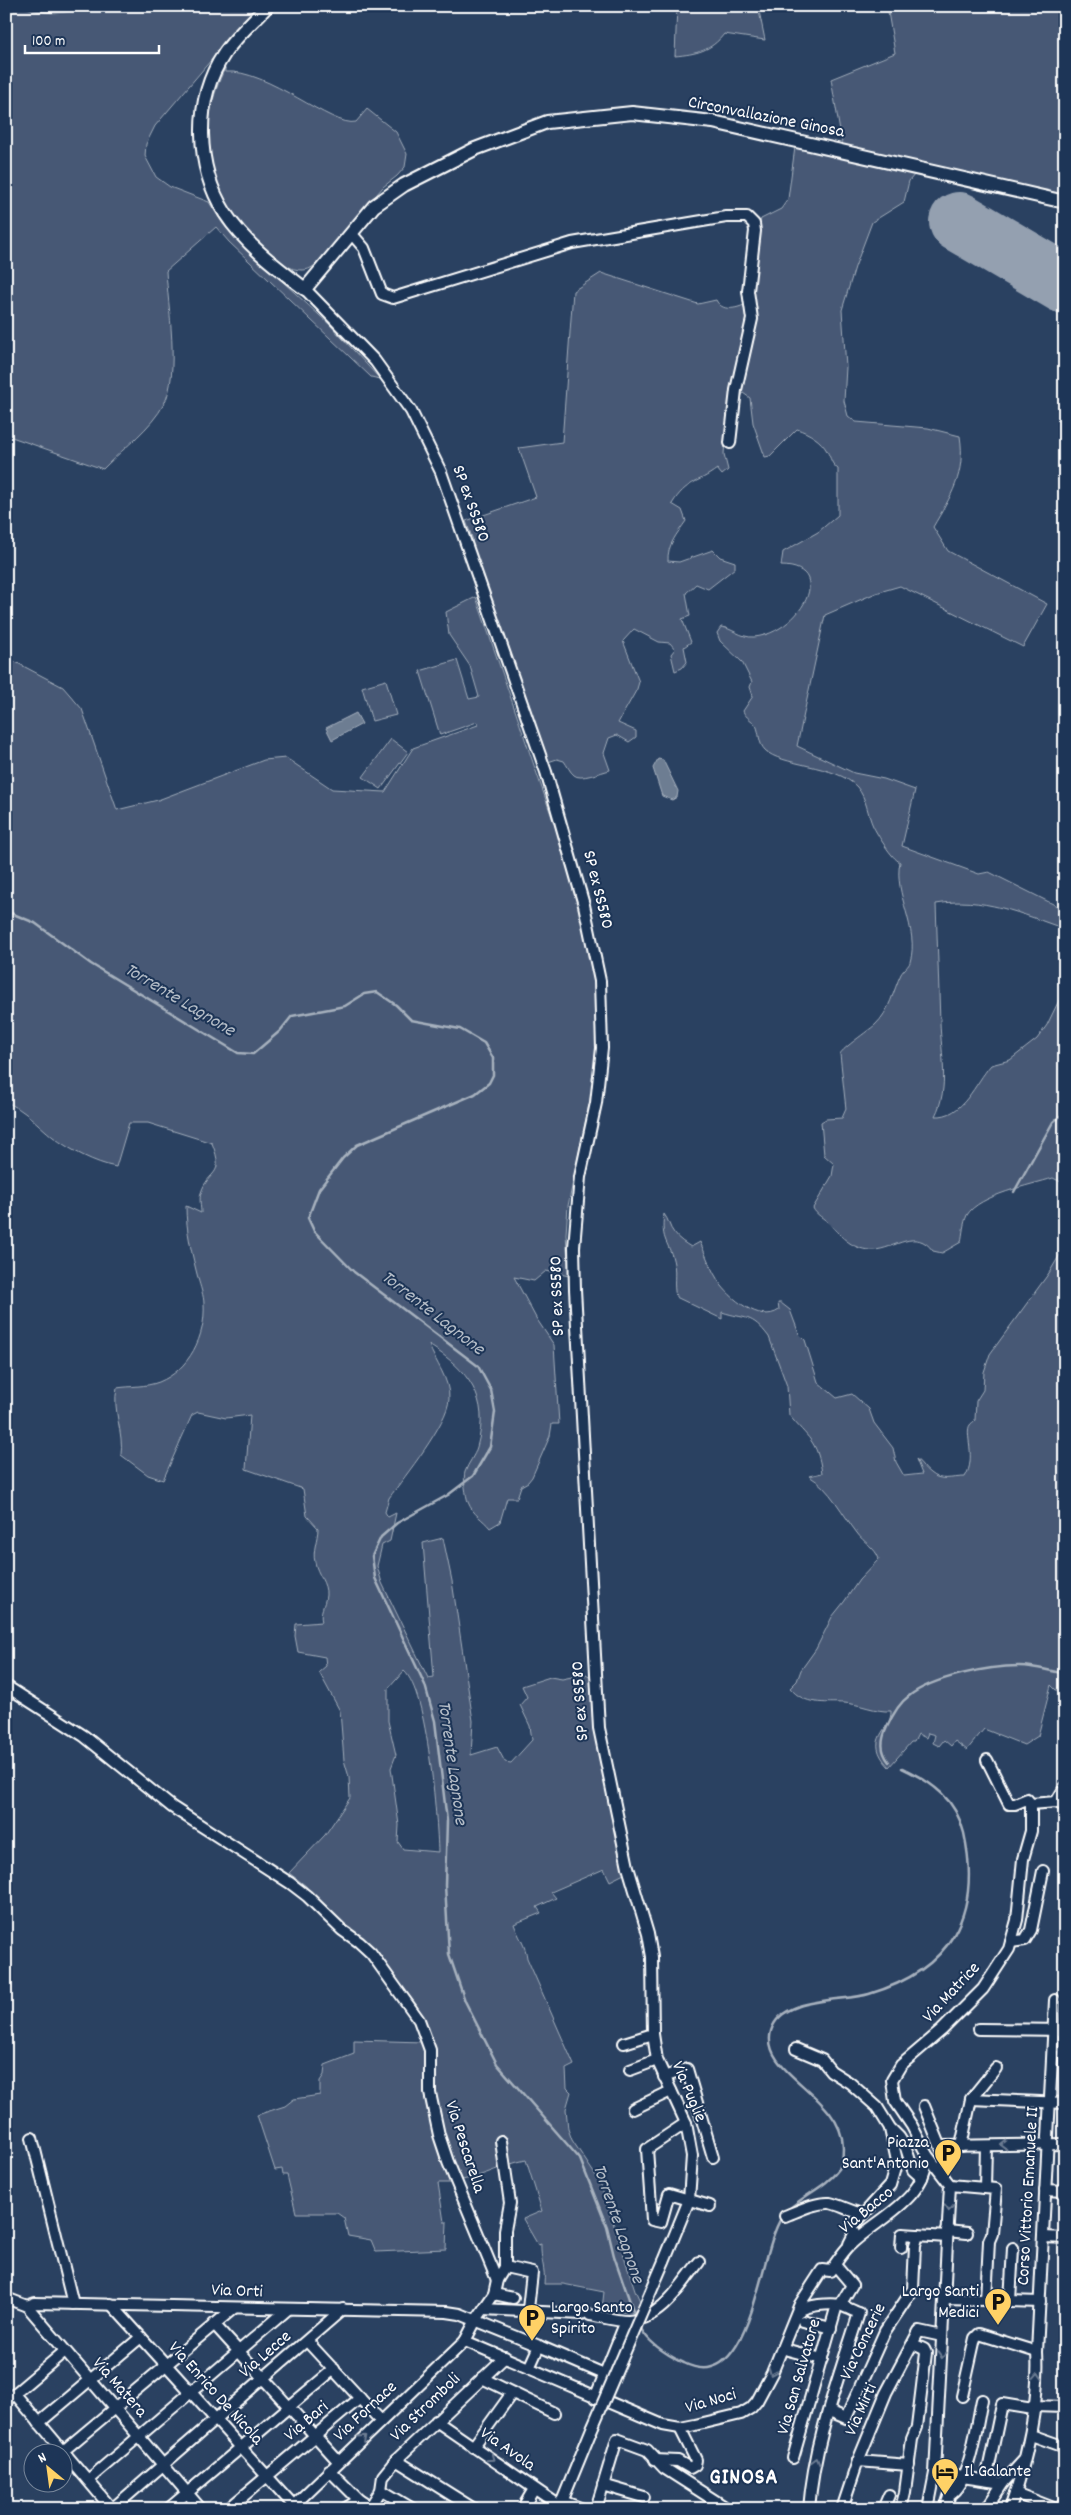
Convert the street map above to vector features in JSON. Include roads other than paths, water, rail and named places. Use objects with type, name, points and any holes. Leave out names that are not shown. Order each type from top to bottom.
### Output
[{"type":"main road","name":"SP ex SS580","points":[[267,6],[224,54],[211,81],[204,103],[201,134],[206,164],[214,193],[226,214],[267,259],[305,289]]},
{"type":"main road","name":"Circonvallazione Ginosa","points":[[305,289],[374,206],[404,185],[475,149],[547,122],[632,113],[713,122],[1065,202]]},
{"type":"street","points":[[351,233],[364,248],[382,294],[393,298],[572,242],[726,217],[747,217],[754,224],[755,231],[748,291],[752,319],[736,390],[730,443]]},
{"type":"street","name":"SP ex SS580","points":[[305,289],[375,361],[411,412],[441,472],[546,772],[584,905],[600,982],[602,1048],[596,1103],[580,1177],[574,1256],[598,1728],[605,1767],[638,1903]]},
{"type":"street","name":"Via Pescarella","points":[[6,1686],[84,1736],[172,1807],[307,1896],[342,1930],[371,1953],[419,2020],[430,2050],[430,2093],[442,2144],[490,2267],[497,2280]]},
{"type":"street","points":[[987,1760],[1009,1804],[1015,1804],[1027,1799],[1031,1804],[1060,1804],[1065,1787]]},
{"type":"street","name":"Via Matrice","points":[[946,2179],[927,2155],[912,2126],[895,2101],[892,2080],[901,2065],[942,2030],[982,1989],[1009,1950],[1017,1920],[1023,1859],[1031,1831],[1031,1804]]},
{"type":"street","points":[[1012,1942],[1025,1940],[1031,1930],[1043,1871]]},
{"type":"street","name":"Via Puglie","points":[[560,2505],[689,2200],[692,2156],[686,2124],[657,2060],[653,2034],[652,1957],[646,1925],[638,1903]]},
{"type":"street","name":"Corso Vittorio Emanuele II","points":[[1010,2509],[1031,2435],[1033,2408],[1039,2375],[1037,2352],[1055,2000]]},
{"type":"street","points":[[979,2029],[1065,2030]]},
{"type":"street","points":[[624,2043],[653,2034]]},
{"type":"street","points":[[796,2049],[822,2060],[831,2072],[850,2083],[877,2107],[890,2128],[906,2148],[912,2170],[922,2178]]},
{"type":"street","points":[[630,2070],[657,2060]]},
{"type":"street","points":[[961,2146],[971,2100],[996,2068]]},
{"type":"street","points":[[664,2077],[687,2069],[713,2157]]},
{"type":"street","points":[[633,2109],[671,2091]]},
{"type":"street","points":[[971,2100],[1065,2103]]},
{"type":"street","points":[[924,2106],[944,2156],[947,2234],[936,2472],[928,2509]]},
{"type":"street","points":[[686,2124],[647,2149],[652,2220],[661,2222],[669,2194],[710,2206]]},
{"type":"street","points":[[848,2246],[855,2232],[852,2227],[890,2186],[897,2161],[890,2128]]},
{"type":"street","points":[[32,2138],[73,2304]]},
{"type":"street","points":[[501,2141],[510,2203],[505,2230],[505,2268],[497,2280],[494,2294],[513,2298]]},
{"type":"street","points":[[941,2146],[1065,2144]]},
{"type":"street","points":[[985,2188],[986,2146]]},
{"type":"street","name":"Via Bacco","points":[[835,2265],[848,2246],[898,2208],[909,2197],[927,2167],[927,2155]]},
{"type":"street","points":[[944,2299],[986,2300],[989,2242],[992,2234],[996,2189],[946,2179]]},
{"type":"street","points":[[1046,2190],[1065,2191]]},
{"type":"street","points":[[784,2216],[822,2203],[837,2205],[846,2210],[863,2214]]},
{"type":"street","points":[[901,2248],[902,2234],[967,2233]]},
{"type":"street","name":"Via Concerie","points":[[829,2411],[846,2418],[884,2331],[913,2289],[915,2245],[918,2234]]},
{"type":"street","points":[[1044,2237],[1065,2238]]},
{"type":"street","points":[[1013,2248],[1010,2301],[1040,2302]]},
{"type":"street","points":[[484,2309],[586,2315],[630,2321],[652,2316],[680,2287],[699,2262]]},
{"type":"street","name":"Via San Salvatore","points":[[793,2458],[830,2328],[838,2305],[852,2285],[835,2265]]},
{"type":"street","name":"Via Noci","points":[[465,2341],[595,2398],[663,2425],[680,2428],[741,2414],[751,2408],[757,2401],[801,2316],[800,2304],[817,2275],[822,2270],[830,2271],[835,2265]]},
{"type":"street","points":[[505,2268],[532,2273],[528,2309]]},
{"type":"street","name":"Via Fornace","points":[[292,2507],[465,2341],[476,2320],[494,2294]]},
{"type":"street","name":"Via Matera","points":[[6,2298],[27,2306],[201,2509]]},
{"type":"street","name":"Via Orti","points":[[27,2306],[35,2303],[111,2304],[287,2310],[343,2309],[447,2312],[460,2314],[476,2320],[604,2374]]},
{"type":"street","name":"Via Enrico De Nicola","points":[[111,2304],[267,2476],[292,2507]]},
{"type":"street","points":[[809,2509],[811,2478],[829,2411],[859,2314],[838,2305],[803,2309],[801,2316],[830,2328]]},
{"type":"street","points":[[72,2444],[234,2308]]},
{"type":"street","name":"Via Lecce","points":[[112,2509],[343,2309]]},
{"type":"street","points":[[88,2480],[287,2310]]},
{"type":"street","points":[[595,2398],[604,2374],[630,2321]]},
{"type":"street","points":[[214,2324],[338,2461]]},
{"type":"street","name":"Via Mirti","points":[[842,2509],[858,2461],[886,2393],[919,2331],[922,2330],[942,2336]]},
{"type":"street","points":[[962,2396],[974,2338],[979,2334],[1037,2352]]},
{"type":"street","points":[[40,2423],[141,2337]]},
{"type":"street","points":[[307,2341],[381,2421]]},
{"type":"street","points":[[901,2509],[912,2439],[917,2427],[926,2353],[924,2349],[913,2344]]},
{"type":"street","points":[[529,2368],[538,2346]]},
{"type":"street","points":[[788,2350],[822,2359]]},
{"type":"street","points":[[6,2401],[66,2351]]},
{"type":"street","name":"Via Stromboli","points":[[370,2508],[381,2490],[383,2476],[396,2460],[505,2357]]},
{"type":"street","points":[[168,2509],[334,2369]]},
{"type":"street","points":[[482,2378],[554,2413]]},
{"type":"street","points":[[473,2446],[512,2393]]},
{"type":"street","points":[[15,2394],[55,2442]]},
{"type":"street","name":"Via Bari","points":[[228,2509],[360,2398]]},
{"type":"street","points":[[945,2509],[950,2494],[955,2492],[965,2477],[982,2400]]},
{"type":"street","points":[[986,2480],[1002,2404],[1033,2408],[1065,2407]]},
{"type":"street","name":"Via Avola","points":[[436,2421],[560,2505],[583,2509]]},
{"type":"street","points":[[655,2460],[678,2461],[690,2468],[695,2465],[696,2460],[680,2428]]},
{"type":"street","points":[[1031,2435],[1065,2447]]},
{"type":"street","points":[[596,2509],[617,2439],[647,2450],[664,2468],[728,2509]]},
{"type":"street","points":[[396,2460],[474,2509]]},
{"type":"street","points":[[986,2509],[1003,2482],[1024,2460]]},
{"type":"street","points":[[858,2461],[909,2465]]},
{"type":"street","points":[[72,2462],[112,2509]]},
{"type":"street","points":[[329,2470],[359,2500],[370,2508]]},
{"type":"street","points":[[936,2472],[1003,2482]]},
{"type":"street","points":[[603,2485],[644,2497]]},
{"type":"street","points":[[522,2509],[534,2488]]},
{"type":"street","points":[[381,2490],[414,2509]]},
{"type":"street","points":[[1016,2493],[1056,2509]]},
{"type":"street","points":[[883,2509],[889,2495]]},
{"type":"street","points":[[344,2509],[359,2500]]},
{"type":"street","points":[[1061,2509],[1065,2500]]},
{"type":"waterway","name":"Torrente Lagnone","points":[[24,6],[53,12],[69,11],[82,6]]},
{"type":"waterway","name":"Torrente Lagnone","points":[[6,911],[35,923],[91,964],[238,1053],[253,1054],[280,1031],[292,1016],[345,1006],[364,994],[377,992],[396,1005],[411,1020],[460,1029],[484,1043],[493,1058],[493,1075],[489,1083],[475,1094],[357,1145],[343,1158],[319,1189],[308,1218],[314,1231],[354,1272],[478,1366],[491,1390],[495,1412],[490,1447],[473,1476],[448,1495],[397,1523],[381,1537],[372,1556],[375,1578],[425,1685],[435,1721],[447,1821],[445,1885],[449,1954],[465,2001],[497,2064],[580,2159],[607,2227],[614,2256],[634,2313]]},
{"type":"waterway","points":[[1014,1192],[1053,1122],[1065,1112]]},
{"type":"waterway","name":"Torrente Lagnone","points":[[889,1762],[883,1750],[885,1732],[899,1706],[919,1689],[946,1678],[993,1668],[1019,1666],[1065,1674]]},
{"type":"waterway","name":"Torrente Lagnone","points":[[789,2209],[834,2175],[841,2164],[843,2147],[839,2129],[830,2113],[777,2060],[771,2046],[771,2031],[777,2020],[787,2012],[800,2006],[814,2002],[869,1994],[897,1984],[921,1970],[939,1954],[954,1935],[963,1914],[968,1889],[968,1862],[964,1833],[960,1821],[949,1801],[941,1793],[923,1779],[902,1768]]},
{"type":"waterway","name":"Torrente Lagnone","points":[[640,2327],[648,2339],[684,2363],[707,2368],[725,2360],[739,2341],[750,2316],[774,2235],[782,2217]]},
{"type":"place","name":"Piazza Sant'Antonio","points":[[948,2177]]},
{"type":"place","name":"Largo Santi Medici","points":[[998,2326]]},
{"type":"place","name":"Largo Santo Spirito","points":[[532,2342]]},
{"type":"place","name":"Il Galante","points":[[945,2496]]},
{"type":"district","name":"GINOSA","points":[[744,2478]]}]
